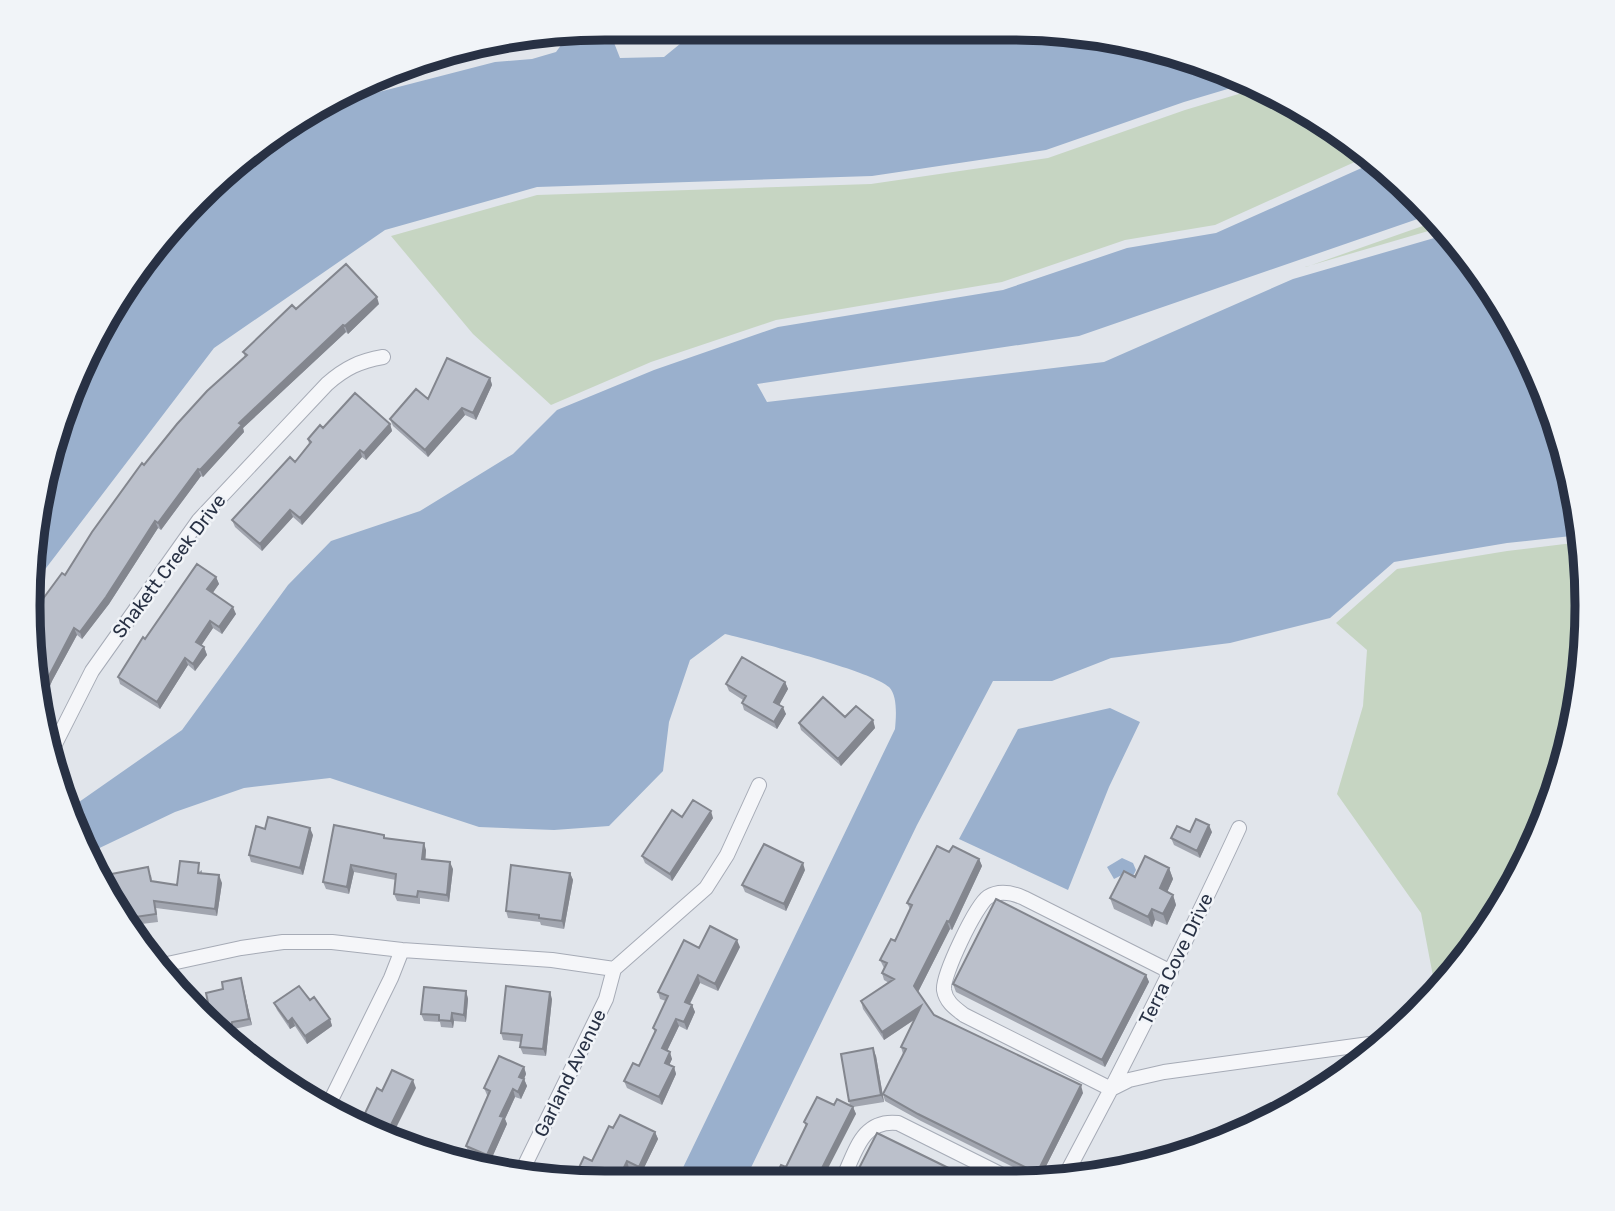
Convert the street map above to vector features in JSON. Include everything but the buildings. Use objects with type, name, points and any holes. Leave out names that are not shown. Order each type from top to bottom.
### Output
[{"type":"street","name":"Shakett Creek Drive","points":[[57,740],[92,671],[200,520],[327,383],[347,367],[363,360],[383,357]]},
{"type":"street","points":[[170,966],[242,948],[284,942],[332,942],[402,950],[552,960],[614,969],[706,888],[727,855],[759,785]]},
{"type":"street","name":"Terra Cove Drive","points":[[1070,1167],[1171,972],[1239,828]]},
{"type":"street","points":[[1171,972],[1024,898],[1009,893],[994,894],[978,909],[946,973],[945,993],[951,1004],[964,1014],[1111,1089],[1129,1080],[1164,1072],[1365,1045]]},
{"type":"street","points":[[331,1099],[402,950]]},
{"type":"street","name":"Garland Avenue","points":[[525,1165],[606,999],[614,969]]},
{"type":"street","points":[[846,1171],[861,1141],[873,1126],[888,1122],[898,1124],[994,1171]]},
{"type":"green space","points":[[1245,92],[1292,116],[1358,160],[1215,225],[1125,240],[1002,282],[776,320],[651,362],[551,405],[473,334],[391,236],[537,195],[871,184],[1048,158]]},
{"type":"green space","points":[[1426,225],[1431,230],[1311,265]]},
{"type":"green space","points":[[1571,543],[1574,642],[1564,716],[1545,787],[1516,856],[1479,920],[1433,979],[1421,913],[1337,794],[1363,706],[1367,650],[1336,623],[1397,569]]},
{"type":"water","points":[[606,40],[613,40],[620,58],[664,57],[685,40],[1046,41],[1120,51],[1191,70],[1234,87],[1046,150],[872,176],[537,187],[385,230],[214,348],[41,575],[51,495],[70,424],[83,389],[116,323],[136,291],[157,261],[206,206],[261,157],[323,116],[359,97],[495,62],[532,59],[556,52],[564,42]]},
{"type":"water","points":[[1365,166],[1420,218],[1079,336],[757,384],[767,402],[1104,362],[1293,279],[1437,237],[1458,261],[1499,323],[1532,389],[1555,459],[1570,536],[1507,543],[1394,562],[1330,618],[1230,643],[1111,658],[1052,681],[993,681],[917,825],[749,1171],[681,1171],[895,729],[894,696],[889,687],[878,680],[812,657],[725,634],[690,660],[669,722],[663,771],[609,826],[554,830],[479,827],[330,778],[244,788],[175,812],[96,850],[76,804],[182,730],[288,585],[331,541],[420,511],[513,454],[557,410],[654,370],[778,327],[1003,290],[1127,248],[1216,233]]},
{"type":"water","points":[[1110,708],[1140,722],[1109,787],[1068,890],[959,839],[1018,729]]},
{"type":"water","points":[[1122,858],[1133,863],[1136,870],[1133,876],[1124,874],[1114,879],[1107,867]]}]
